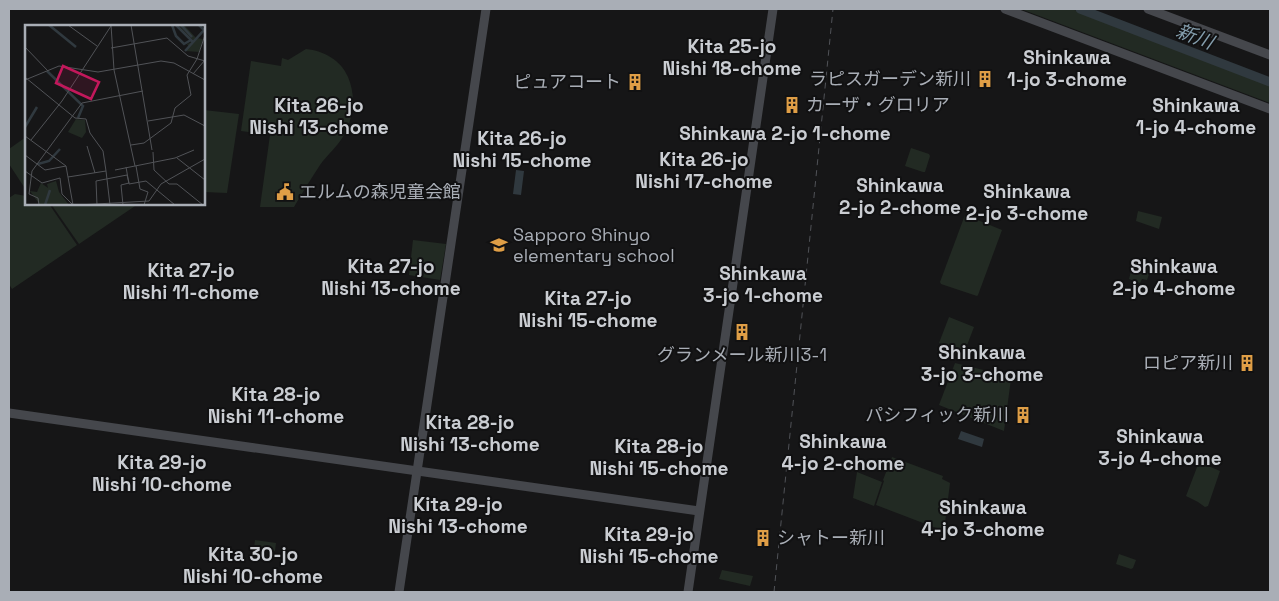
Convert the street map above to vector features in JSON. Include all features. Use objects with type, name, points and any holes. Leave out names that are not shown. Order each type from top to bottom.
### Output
[{"type":"street","points":[[399,592],[486,9]]},
{"type":"street","points":[[688,592],[773,9]]},
{"type":"street","points":[[1005,9],[1270,109]]},
{"type":"street","points":[[1148,9],[1270,55]]},
{"type":"street","points":[[9,413],[699,511]]},
{"type":"shaded area","points":[[1021,9],[1072,9],[1088,15],[1270,85],[1270,103]]},
{"type":"shaded area","points":[[306,49],[331,57],[345,71],[351,84],[353,99],[350,121],[342,139],[320,165],[294,207],[260,207],[270,135],[241,131],[251,61],[281,66],[282,58],[288,60]]},
{"type":"shaded area","points":[[205,110],[239,114],[227,193],[205,192]]},
{"type":"shaded area","points":[[25,138],[25,188],[9,164],[9,149]]},
{"type":"shaded area","points":[[911,148],[929,154],[925,172],[905,166]]},
{"type":"shaded area","points":[[516,170],[524,171],[521,195],[513,194]]},
{"type":"shaded area","points":[[15,194],[25,196],[25,205],[50,205],[77,245],[12,289],[9,284],[9,198]]},
{"type":"shaded area","points":[[52,205],[137,205],[79,244]]},
{"type":"shaded area","points":[[1138,211],[1162,217],[1159,229],[1136,221]]},
{"type":"shaded area","points":[[965,215],[1002,230],[977,296],[941,284],[940,282]]},
{"type":"shaded area","points":[[413,240],[446,244],[440,280],[409,275]]},
{"type":"shaded area","points":[[1134,260],[1157,268],[1154,275],[1149,274],[1147,280],[1142,279],[1140,283],[1129,279]]},
{"type":"shaded area","points":[[949,317],[974,327],[964,353],[939,343]]},
{"type":"shaded area","points":[[955,363],[1008,376],[1011,379],[1004,431],[939,405]]},
{"type":"shaded area","points":[[961,431],[984,439],[982,447],[958,439]]},
{"type":"shaded area","points":[[892,457],[943,476],[942,479],[950,483],[944,531],[876,505]]},
{"type":"shaded area","points":[[1199,462],[1220,471],[1208,506],[1205,507],[1186,496]]},
{"type":"shaded area","points":[[857,472],[882,482],[874,506],[853,498]]},
{"type":"shaded area","points":[[255,540],[276,543],[275,551],[254,548]]},
{"type":"shaded area","points":[[1119,554],[1136,560],[1133,568],[1116,564]]},
{"type":"shaded area","points":[[722,570],[753,576],[750,586],[719,579]]},
{"type":"waterway","name":"新川","points":[[1080,9],[1270,82]]},
{"type":"railway","points":[[774,592],[833,9]]},
{"type":"place","name":"ラピスガーデン新川","points":[[985,79]]},
{"type":"place","name":"ピュアコート","points":[[635,82]]},
{"type":"place","name":"カーザ・グロリア","points":[[792,105]]},
{"type":"place","name":"エルムの森児童会館","points":[[285,192]]},
{"type":"place","name":"Sapporo Shinyo elementary school","points":[[499,245]]},
{"type":"place","name":"グランメール新川3-1","points":[[742,332]]},
{"type":"place","name":"ロピア新川","points":[[1247,363]]},
{"type":"place","name":"パシフィック新川","points":[[1023,415]]},
{"type":"place","name":"シャトー新川","points":[[763,538]]},
{"type":"district","name":"Kita 25-jo Nishi 18-chome","points":[[732,57]]},
{"type":"district","name":"Shinkawa 1-jo 3-chome","points":[[1067,68]]},
{"type":"district","name":"Kita 26-jo Nishi 13-chome","points":[[319,116]]},
{"type":"district","name":"Shinkawa 1-jo 4-chome","points":[[1196,116]]},
{"type":"district","name":"Shinkawa 2-jo 1-chome","points":[[785,133]]},
{"type":"district","name":"Kita 26-jo Nishi 15-chome","points":[[522,149]]},
{"type":"district","name":"Kita 26-jo Nishi 17-chome","points":[[704,170]]},
{"type":"district","name":"Shinkawa 2-jo 2-chome","points":[[900,196]]},
{"type":"district","name":"Shinkawa 2-jo 3-chome","points":[[1027,202]]},
{"type":"district","name":"Kita 27-jo Nishi 13-chome","points":[[391,277]]},
{"type":"district","name":"Shinkawa 2-jo 4-chome","points":[[1174,277]]},
{"type":"district","name":"Kita 27-jo Nishi 11-chome","points":[[191,281]]},
{"type":"district","name":"Shinkawa 3-jo 1-chome","points":[[763,284]]},
{"type":"district","name":"Kita 27-jo Nishi 15-chome","points":[[588,309]]},
{"type":"district","name":"Shinkawa 3-jo 3-chome","points":[[982,363]]},
{"type":"district","name":"Kita 28-jo Nishi 11-chome","points":[[276,405]]},
{"type":"district","name":"Kita 28-jo Nishi 13-chome","points":[[470,433]]},
{"type":"district","name":"Shinkawa 3-jo 4-chome","points":[[1160,447]]},
{"type":"district","name":"Shinkawa 4-jo 2-chome","points":[[843,452]]},
{"type":"district","name":"Kita 28-jo Nishi 15-chome","points":[[659,457]]},
{"type":"district","name":"Kita 29-jo Nishi 10-chome","points":[[162,473]]},
{"type":"district","name":"Kita 29-jo Nishi 13-chome","points":[[458,515]]},
{"type":"district","name":"Shinkawa 4-jo 3-chome","points":[[983,518]]},
{"type":"district","name":"Kita 29-jo Nishi 15-chome","points":[[649,545]]},
{"type":"district","name":"Kita 30-jo Nishi 10-chome","points":[[253,565]]}]
